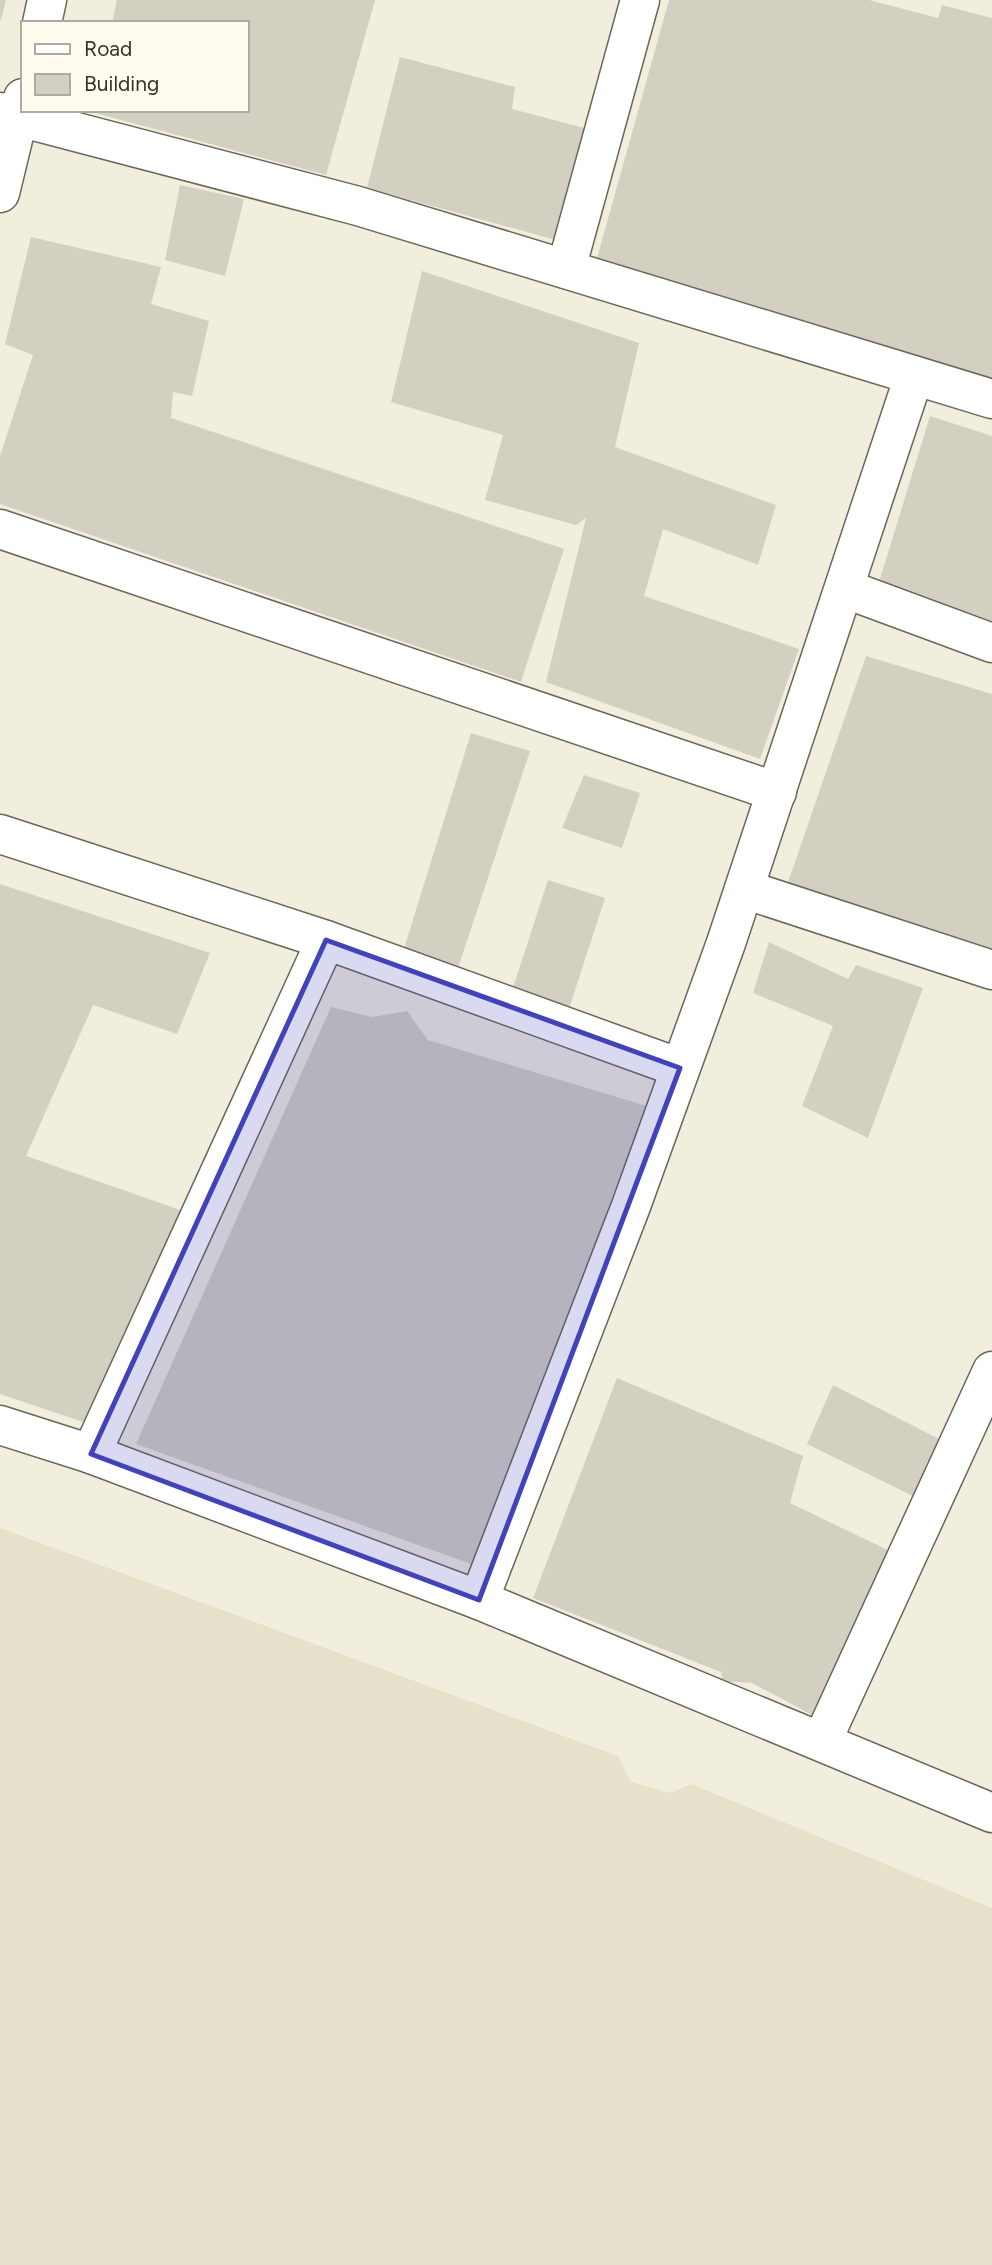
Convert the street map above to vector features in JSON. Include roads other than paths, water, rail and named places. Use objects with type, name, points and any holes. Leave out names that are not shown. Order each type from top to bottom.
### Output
[{"type":"street","points":[[42,21],[47,0]]},
{"type":"street","points":[[566,269],[640,0]]},
{"type":"street","points":[[0,193],[14,109]]},
{"type":"street","points":[[25,112],[358,206],[992,398]]},
{"type":"street","points":[[479,1600],[631,1206],[744,889],[846,589],[914,376]]},
{"type":"street","points":[[0,529],[777,792]]},
{"type":"street","points":[[846,589],[992,643]]},
{"type":"street","points":[[0,834],[326,940],[680,1068]]},
{"type":"street","points":[[744,889],[992,970]]},
{"type":"street","points":[[91,1454],[326,940]]},
{"type":"street","points":[[822,1741],[992,1371]]},
{"type":"street","points":[[0,1425],[91,1454],[479,1600],[992,1814]]}]
